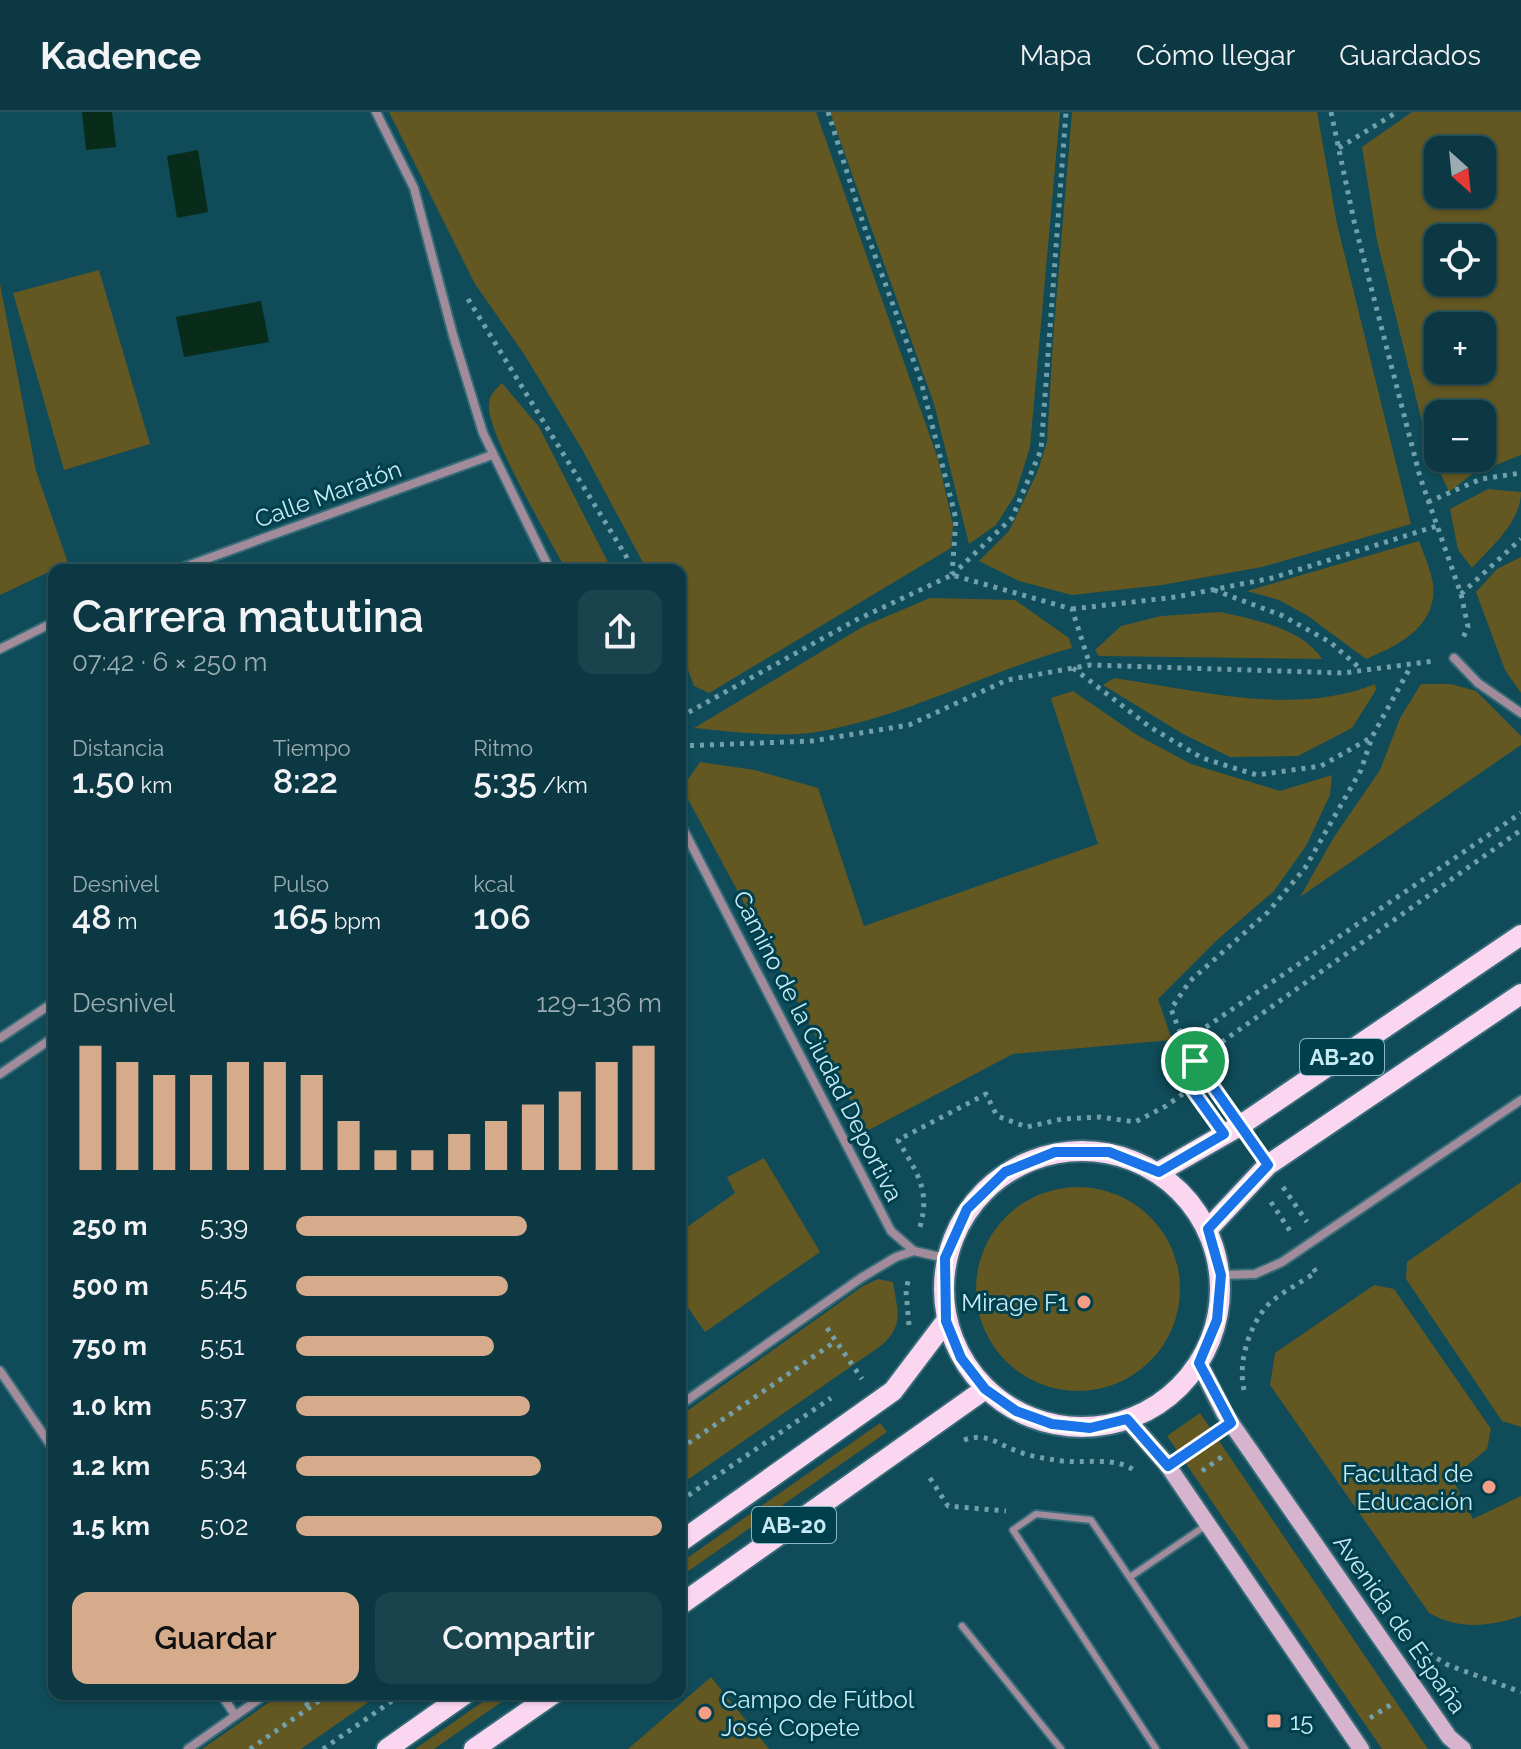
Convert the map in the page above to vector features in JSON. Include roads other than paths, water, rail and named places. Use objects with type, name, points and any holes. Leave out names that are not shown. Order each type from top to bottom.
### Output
[{"type":"main road","name":"AB-20","points":[[1159,1172],[1233,1130],[1521,935]]},
{"type":"main road","name":"AB-20","points":[[1208,1229],[1261,1172],[1521,994]]},
{"type":"main road","points":[[1055,1152],[1109,1152],[1159,1172],[1208,1229],[1221,1275],[1217,1320],[1199,1363],[1168,1397],[1127,1419],[1090,1428],[1052,1424],[1016,1411],[985,1389],[961,1358],[946,1321],[945,1258],[967,1209],[1005,1172],[1055,1152]]},
{"type":"main road","name":"AB-20","points":[[686,1538],[893,1391],[946,1321]]},
{"type":"main road","name":"Avenida de España","points":[[1199,1363],[1231,1423],[1449,1737],[1463,1749]]},
{"type":"main road","name":"AB-20","points":[[686,1601],[985,1389]]},
{"type":"main road","points":[[1127,1419],[1168,1466],[1361,1749]]},
{"type":"main road","points":[[387,1749],[456,1700]]},
{"type":"main road","points":[[474,1749],[544,1700]]},
{"type":"street","points":[[376,112],[414,188],[476,413],[492,455],[547,564]]},
{"type":"street","name":"Calle Maratón","points":[[192,564],[492,455]]},
{"type":"street","points":[[0,649],[48,625]]},
{"type":"street","points":[[1454,658],[1478,683],[1521,713]]},
{"type":"street","name":"Camino de la Ciudad Deportiva","points":[[686,835],[891,1231],[914,1251]]},
{"type":"street","points":[[0,1038],[48,1006]]},
{"type":"street","points":[[0,1074],[48,1041]]},
{"type":"street","points":[[1221,1275],[1255,1274],[1282,1262],[1521,1100]]},
{"type":"street","points":[[686,1401],[861,1278],[896,1257],[914,1251],[945,1258]]},
{"type":"street","points":[[0,1371],[48,1441]]},
{"type":"street","points":[[225,1700],[235,1715]]},
{"type":"street","points":[[188,1749],[257,1700]]},
{"type":"lane","points":[[1156,1749],[1013,1530],[1036,1514],[1091,1520],[1245,1749]]},
{"type":"lane","points":[[1130,1577],[1208,1524]]},
{"type":"lane","points":[[962,1626],[1061,1749]]},
{"type":"place","name":"Mirage F1","points":[[1084,1302]]},
{"type":"place","name":"Facultad de Educación","points":[[1489,1487]]},
{"type":"place","name":"Campo de Fútbol José Copete","points":[[705,1713]]},
{"type":"place","name":"15","points":[[1274,1721]]}]
